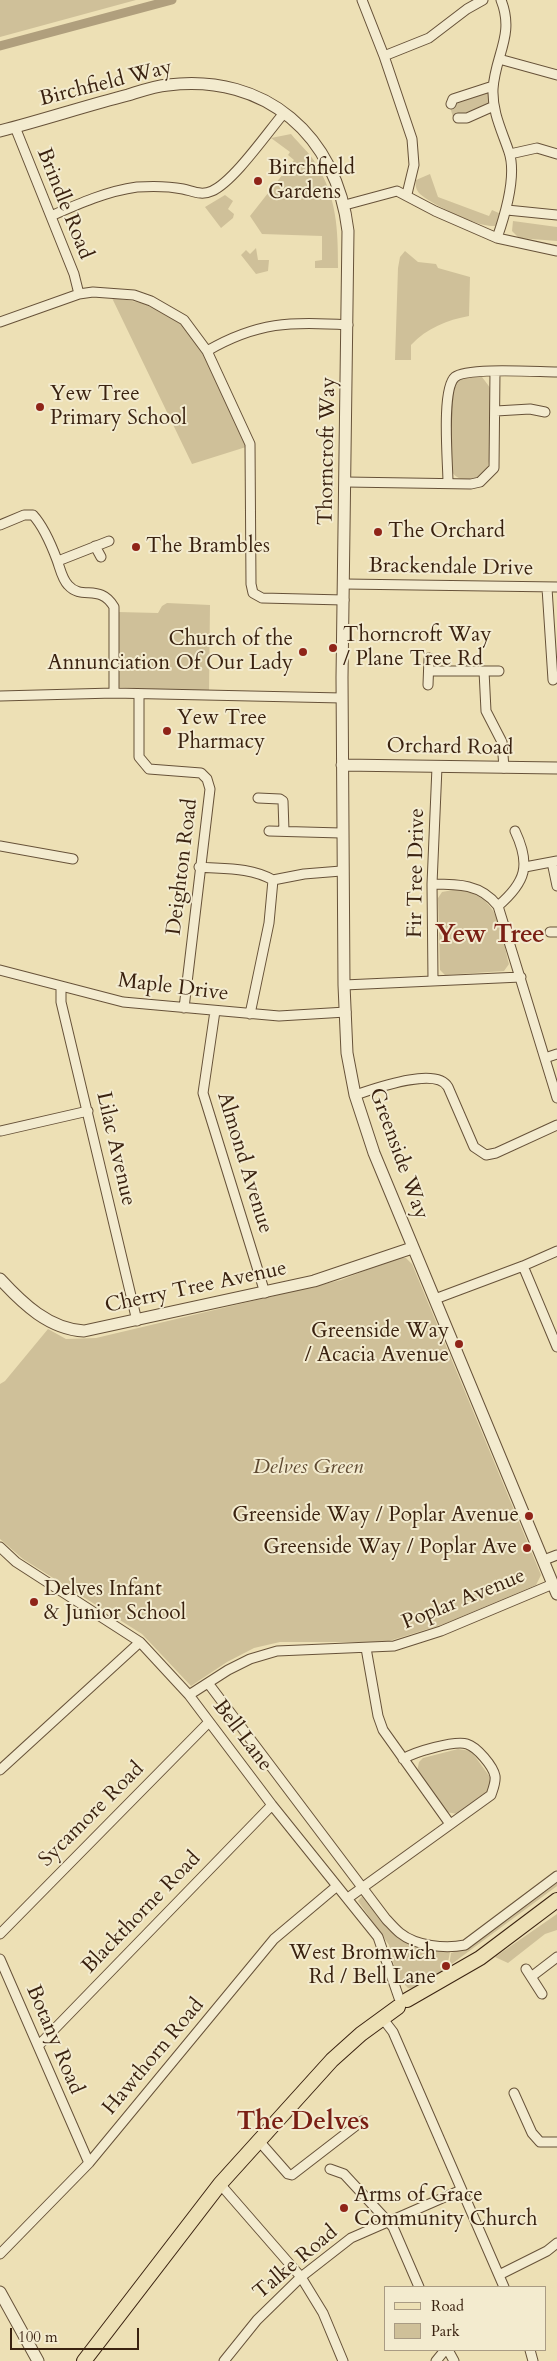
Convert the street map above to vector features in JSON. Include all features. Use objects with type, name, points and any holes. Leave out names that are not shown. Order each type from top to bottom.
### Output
[{"type":"main road","points":[[84,2361],[220,2184],[332,2060],[361,2034],[383,2019],[401,2001],[480,1958],[556,1901]]},
{"type":"street","points":[[362,0],[384,56],[412,139],[414,165],[407,194]]},
{"type":"street","points":[[462,0],[467,9]]},
{"type":"street","points":[[384,56],[430,38],[467,9],[482,0]]},
{"type":"street","points":[[497,238],[507,210],[510,183],[510,154],[500,130],[494,106],[493,86],[507,16],[501,0]]},
{"type":"street","points":[[499,59],[557,75]]},
{"type":"street","name":"Birchfield Way","points":[[0,131],[167,85],[198,83],[226,86],[260,99],[300,125],[321,150],[339,185],[345,205]]},
{"type":"street","points":[[451,104],[453,99],[493,86]]},
{"type":"street","points":[[458,118],[467,118],[494,106]]},
{"type":"street","points":[[51,216],[90,199],[136,188],[164,187],[184,189],[199,194],[212,191],[234,173],[284,113]]},
{"type":"street","name":"Brindle Road","points":[[14,127],[74,274],[78,294]]},
{"type":"street","points":[[510,154],[537,148],[557,154]]},
{"type":"street","points":[[345,205],[397,191],[407,194],[435,211],[497,238],[557,251]]},
{"type":"street","points":[[544,203],[544,214]]},
{"type":"street","name":"Thorncroft Way","points":[[342,698],[348,325],[348,232],[345,205]]},
{"type":"street","points":[[507,210],[557,215]]},
{"type":"street","points":[[0,322],[78,294],[93,292],[134,295],[150,301],[184,320],[206,351],[250,444],[251,584],[253,593],[262,598],[344,600]]},
{"type":"street","points":[[206,351],[230,338],[263,328],[299,322],[348,325]]},
{"type":"street","points":[[346,482],[480,482],[494,468],[495,371]]},
{"type":"street","points":[[448,482],[447,400],[449,385],[455,377],[463,374],[495,371],[557,372]]},
{"type":"street","points":[[496,411],[530,409],[545,412]]},
{"type":"street","points":[[530,409],[532,420]]},
{"type":"street","points":[[0,526],[24,515],[33,515],[48,538],[67,585],[76,592],[100,593],[109,599],[114,607],[114,693]]},
{"type":"street","points":[[58,561],[109,541]]},
{"type":"street","points":[[95,546],[101,556]]},
{"type":"street","name":"Brackendale Drive","points":[[345,584],[557,588]]},
{"type":"street","points":[[547,588],[551,680]]},
{"type":"street","points":[[428,685],[430,658]]},
{"type":"street","points":[[429,671],[499,671]]},
{"type":"street","points":[[484,671],[486,711],[502,742],[504,768]]},
{"type":"street","points":[[0,696],[114,693],[342,698]]},
{"type":"street","name":"Deighton Road","points":[[139,694],[139,757],[143,764],[149,769],[200,773],[207,779],[210,790],[199,867],[184,1008]]},
{"type":"street","name":"Greenside Way","points":[[342,698],[341,871],[344,985],[347,1053],[355,1095],[374,1153],[412,1248],[555,1589]]},
{"type":"street","name":"Orchard Road","points":[[342,766],[557,768]]},
{"type":"street","name":"Fir Tree Drive","points":[[433,980],[432,884],[437,767]]},
{"type":"street","points":[[258,798],[280,798],[285,804],[284,831]]},
{"type":"street","points":[[269,831],[341,833]]},
{"type":"street","points":[[498,906],[522,880],[526,867],[524,854],[515,831]]},
{"type":"street","points":[[0,846],[73,860]]},
{"type":"street","points":[[526,867],[555,862],[557,886]]},
{"type":"street","points":[[199,867],[250,871],[273,880],[314,873],[341,871]]},
{"type":"street","points":[[250,1014],[270,923],[273,880]]},
{"type":"street","points":[[432,884],[470,886],[494,900],[498,906],[557,1098]]},
{"type":"street","name":"Maple Drive","points":[[0,970],[124,1002],[279,1016],[346,1012]]},
{"type":"street","points":[[344,985],[521,977]]},
{"type":"street","name":"Lilac Avenue","points":[[61,986],[61,1002],[137,1321]]},
{"type":"street","name":"Almond Avenue","points":[[215,1011],[203,1093],[266,1293]]},
{"type":"street","points":[[545,1058],[557,1054]]},
{"type":"street","points":[[355,1095],[383,1086],[429,1077],[442,1080],[448,1087],[474,1147],[486,1155],[496,1153],[557,1125]]},
{"type":"street","points":[[1,1131],[88,1111]]},
{"type":"street","name":"Cherry Tree Avenue","points":[[0,1279],[38,1314],[68,1330],[84,1331],[266,1293],[323,1278],[412,1248]]},
{"type":"street","points":[[435,1299],[523,1266],[557,1251]]},
{"type":"street","points":[[523,1266],[557,1347]]},
{"type":"street","name":"Bell Lane","points":[[0,1547],[16,1562],[140,1642],[189,1695],[272,1805],[378,1938],[401,2001]]},
{"type":"street","points":[[544,1560],[557,1555]]},
{"type":"street","name":"Poplar Avenue","points":[[189,1695],[250,1659],[278,1651],[394,1646],[441,1631],[555,1589]]},
{"type":"street","points":[[0,1770],[140,1642]]},
{"type":"street","points":[[366,1648],[378,1716],[383,1730],[450,1824]]},
{"type":"street","name":"Bell Lane","points":[[208,1683],[386,1918],[401,1934],[428,1945],[450,1948],[465,1945],[557,1876]]},
{"type":"street","name":"Sycamore Road","points":[[0,1934],[209,1722]]},
{"type":"street","points":[[348,1898],[491,1795],[495,1785],[492,1770],[475,1747],[459,1742],[412,1754],[403,1760]]},
{"type":"street","name":"Blackthorne Road","points":[[38,2046],[272,1805]]},
{"type":"street","name":"Hawthorn Road","points":[[0,2254],[89,2163],[274,1939],[337,1886]]},
{"type":"street","points":[[542,1994],[529,1973],[557,1957]]},
{"type":"street","name":"Botany Road","points":[[0,1959],[89,2163]]},
{"type":"street","points":[[383,2019],[393,2032],[504,2286]]},
{"type":"street","points":[[528,2100],[516,2097],[532,2133],[540,2142],[557,2142]]},
{"type":"street","points":[[259,2140],[288,2174],[292,2175],[362,2122]]},
{"type":"street","points":[[330,2169],[344,2174],[393,2227],[419,2286]]},
{"type":"street","points":[[220,2184],[301,2277],[323,2313],[343,2361]]},
{"type":"street","name":"Talke Road","points":[[224,2361],[257,2320],[301,2277],[351,2238],[461,2190]]},
{"type":"street","points":[[499,2275],[557,2244]]},
{"type":"street","points":[[0,2292],[38,2361]]},
{"type":"street","points":[[436,2361],[445,2351]]},
{"type":"green space","points":[[0,0],[136,0],[0,37]]},
{"type":"green space","points":[[489,89],[490,104],[474,111],[456,113],[453,117],[450,107],[454,102]]},
{"type":"green space","points":[[291,134],[314,160],[328,189],[337,227],[338,268],[315,268],[315,261],[322,260],[322,236],[262,234],[250,216],[294,160],[288,155],[290,152],[271,138]]},
{"type":"green space","points":[[430,174],[438,197],[489,216],[492,210],[501,214],[498,225],[482,225],[471,221],[446,210],[420,194],[416,187],[416,180]]},
{"type":"green space","points":[[225,195],[233,201],[228,209],[234,214],[233,218],[221,228],[205,207]]},
{"type":"green space","points":[[513,221],[557,227],[557,241],[519,238],[512,231]]},
{"type":"green space","points":[[256,248],[258,260],[269,260],[268,271],[256,274],[241,255],[246,250],[250,254]]},
{"type":"green space","points":[[405,251],[418,262],[436,264],[438,268],[470,277],[469,316],[445,322],[431,329],[411,345],[411,360],[395,360],[398,268],[400,257]]},
{"type":"green space","points":[[112,298],[130,300],[156,308],[180,322],[198,344],[207,361],[246,447],[192,464]]},
{"type":"green space","points":[[471,375],[482,377],[491,389],[489,461],[487,470],[481,477],[465,480],[458,478],[452,472],[452,394],[454,386],[458,381]]},
{"type":"green space","points":[[167,603],[210,605],[209,692],[116,687],[118,612],[158,613],[162,606]]},
{"type":"green space","points":[[453,890],[468,892],[480,897],[495,914],[503,937],[509,964],[504,971],[445,975],[440,970],[438,898],[442,892]]},
{"type":"green space","name":"Delves Green","points":[[397,1258],[406,1258],[412,1264],[541,1575],[536,1585],[444,1624],[386,1642],[280,1642],[254,1648],[227,1662],[191,1686],[142,1634],[23,1559],[0,1539],[0,1384],[5,1381],[48,1329],[66,1339],[96,1338],[341,1280]]},
{"type":"green space","points":[[458,1749],[471,1751],[490,1777],[490,1791],[458,1814],[446,1812],[417,1772],[419,1762],[423,1758]]},
{"type":"green space","points":[[557,1881],[557,1886],[449,1966],[451,1953],[466,1948]]},
{"type":"green space","points":[[363,1895],[417,1945],[450,1952],[447,1966],[443,1972],[418,1987],[408,1988],[401,1981],[398,1982],[389,1945],[358,1901]]},
{"type":"green space","points":[[557,1914],[557,1930],[545,1934],[508,1963],[495,1957]]},
{"type":"waterway","points":[[0,46],[172,0]]},
{"type":"place","name":"Birchfield Gardens","points":[[258,181]]},
{"type":"place","name":"Yew Tree Primary School","points":[[40,407]]},
{"type":"place","name":"The Orchard","points":[[378,532]]},
{"type":"place","name":"The Brambles","points":[[136,547]]},
{"type":"place","name":"Thorncroft Way / Plane Tree Rd","points":[[333,648]]},
{"type":"place","name":"Church of the Annunciation Of Our Lady","points":[[303,652]]},
{"type":"place","name":"Yew Tree Pharmacy","points":[[167,731]]},
{"type":"place","name":"Greenside Way / Acacia Avenue","points":[[459,1344]]},
{"type":"place","name":"Greenside Way / Poplar Avenue","points":[[529,1516]]},
{"type":"place","name":"Greenside Way / Poplar Ave","points":[[527,1548]]},
{"type":"place","name":"Delves Infant & Junior School","points":[[34,1602]]},
{"type":"place","name":"West Bromwich Rd / Bell Lane","points":[[446,1966]]},
{"type":"place","name":"Arms of Grace Community Church","points":[[344,2208]]},
{"type":"district","name":"Yew Tree","points":[[490,936]]},
{"type":"district","name":"The Delves","points":[[303,2123]]}]
